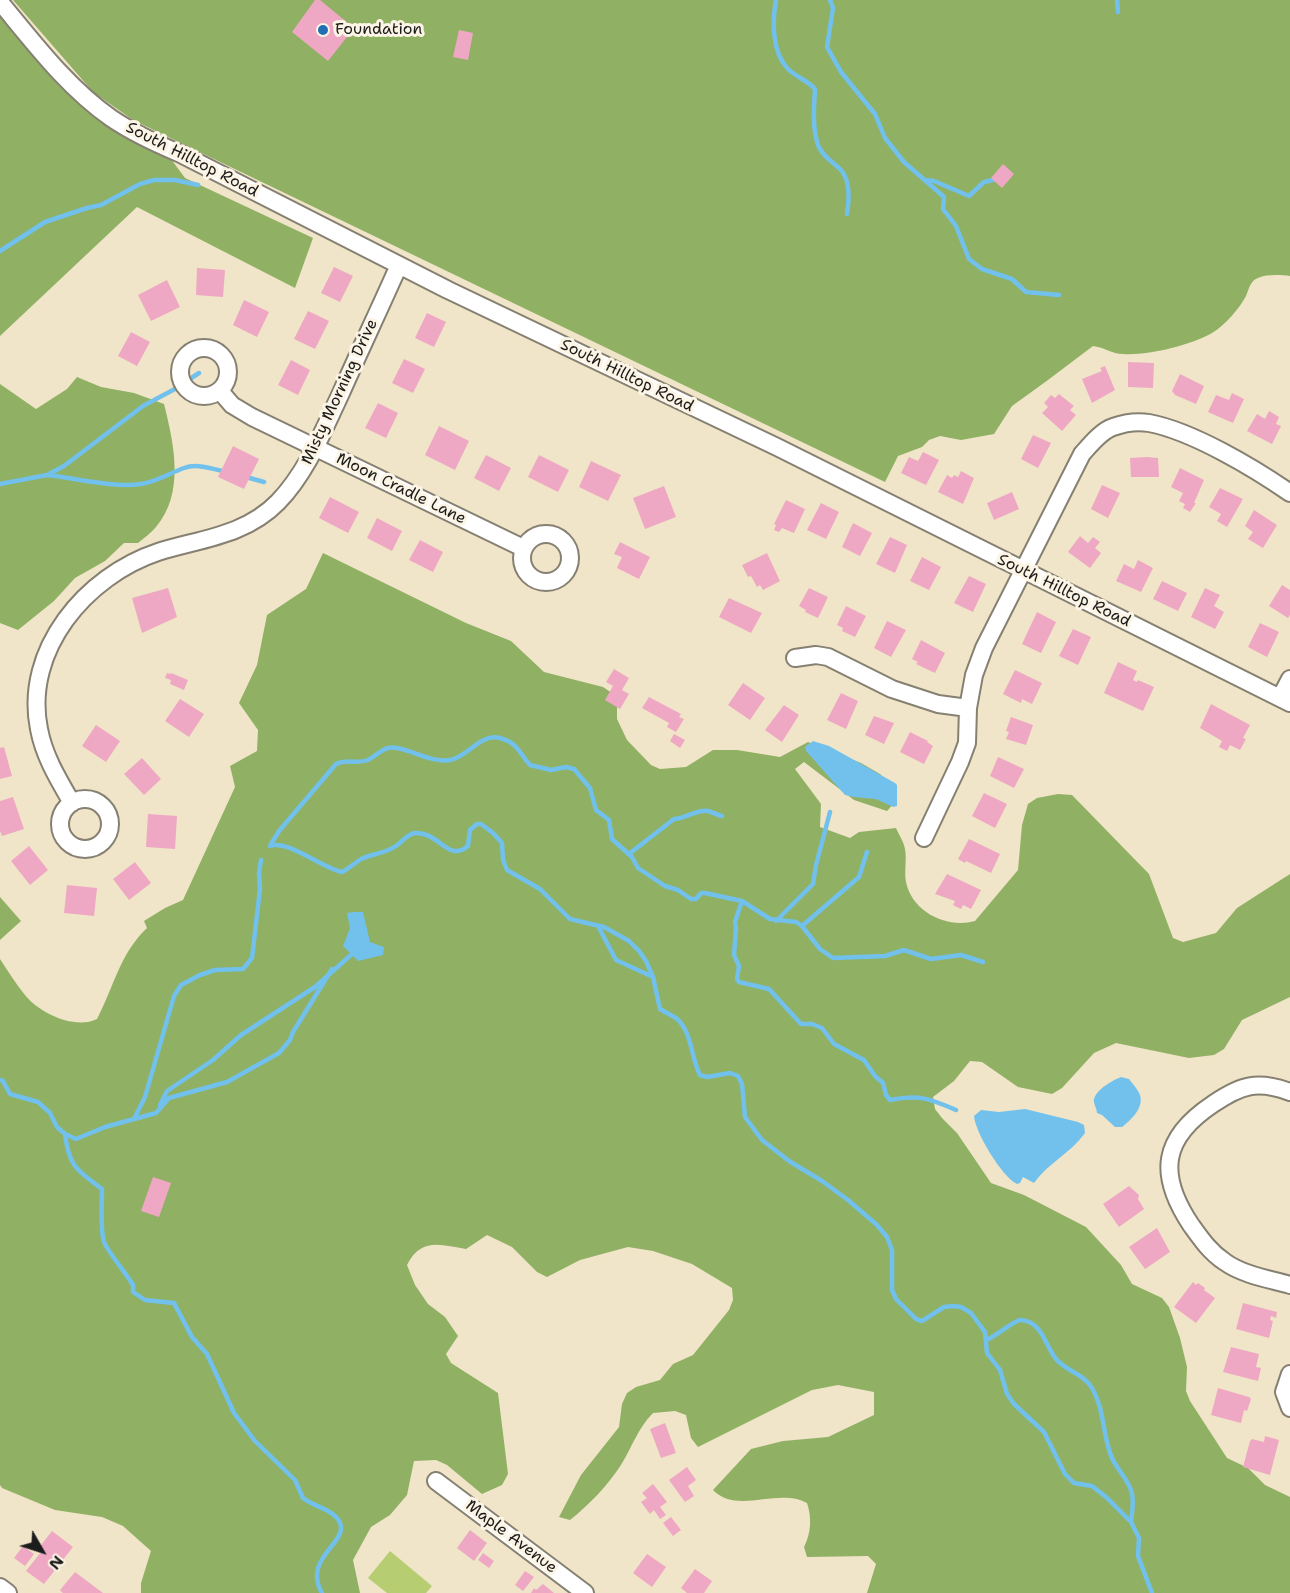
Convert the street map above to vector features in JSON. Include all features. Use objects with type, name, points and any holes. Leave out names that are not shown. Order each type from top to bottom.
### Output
[{"type":"street","name":"South Hilltop Road","points":[[0,2],[51,64],[86,99],[112,119],[148,140],[181,154],[399,265],[777,447],[1285,701]]},
{"type":"street","name":"Misty Morning Drive","points":[[72,803],[50,765],[39,728],[37,696],[43,665],[54,637],[72,611],[100,582],[129,565],[157,553],[231,533],[257,519],[277,504],[297,480],[315,448],[399,265]]},
{"type":"street","name":"Moon Cradle Lane","points":[[220,391],[232,405],[252,417],[523,548]]},
{"type":"street","points":[[924,838],[968,743],[968,708],[974,675],[984,648],[1082,454],[1110,428],[1130,422],[1147,422],[1168,428],[1238,461],[1290,493]]},
{"type":"street","points":[[795,658],[816,655],[828,657],[892,689],[938,704],[968,708]]},
{"type":"street","points":[[1285,701],[1290,679]]},
{"type":"street","points":[[1290,1092],[1259,1084],[1245,1086],[1227,1094],[1195,1116],[1185,1126],[1176,1140],[1170,1157],[1170,1176],[1174,1194],[1182,1210],[1215,1255],[1240,1270],[1290,1285]]},
{"type":"street","points":[[1290,1374],[1284,1392],[1290,1408]]},
{"type":"street","name":"Maple Avenue","points":[[436,1481],[585,1593]]},
{"type":"street","points":[[0,1587],[8,1593]]},
{"type":"green space","points":[[13,0],[1290,0],[1290,276],[1270,275],[1255,279],[1240,306],[1227,321],[1217,330],[1193,342],[1133,354],[1119,354],[1093,346],[1012,406],[994,434],[961,440],[940,436],[929,440],[922,447],[898,456],[885,482],[133,120],[93,92]]},
{"type":"green space","points":[[0,14],[25,44],[168,155],[185,178],[313,238],[295,288],[137,207],[0,336]]},
{"type":"green space","points":[[77,377],[101,387],[134,393],[164,404],[174,452],[174,484],[171,499],[156,527],[138,543],[124,543],[105,561],[75,578],[54,601],[18,630],[0,623],[0,384],[36,409],[67,389]]},
{"type":"green space","points":[[323,553],[466,623],[511,641],[544,672],[603,687],[612,693],[617,704],[617,719],[627,740],[651,765],[660,769],[686,767],[713,750],[737,750],[780,757],[808,742],[861,763],[880,774],[897,791],[895,802],[887,811],[854,800],[804,762],[795,769],[821,804],[820,827],[850,838],[859,832],[896,828],[905,849],[905,878],[910,893],[923,910],[942,920],[964,923],[975,921],[1018,870],[1022,825],[1028,804],[1037,798],[1058,794],[1072,795],[1149,874],[1173,938],[1183,942],[1216,933],[1237,908],[1290,874],[1290,997],[1242,1020],[1224,1049],[1214,1055],[1189,1058],[1116,1043],[1094,1053],[1062,1088],[1052,1094],[1018,1087],[982,1062],[970,1061],[954,1081],[933,1097],[935,1109],[957,1133],[991,1183],[1024,1195],[1086,1227],[1121,1265],[1132,1284],[1162,1298],[1169,1307],[1187,1367],[1186,1391],[1190,1401],[1227,1458],[1248,1468],[1265,1485],[1290,1497],[1290,1593],[867,1593],[876,1564],[868,1556],[807,1557],[804,1547],[810,1520],[807,1503],[783,1498],[734,1500],[723,1497],[713,1490],[751,1449],[783,1441],[828,1437],[874,1415],[874,1392],[838,1385],[812,1390],[698,1447],[691,1438],[686,1415],[675,1411],[653,1413],[639,1431],[621,1465],[598,1494],[570,1520],[559,1517],[581,1475],[619,1427],[622,1404],[627,1393],[636,1387],[660,1380],[673,1364],[693,1355],[729,1310],[733,1300],[732,1288],[692,1264],[653,1251],[628,1247],[580,1260],[547,1277],[537,1272],[512,1247],[487,1235],[466,1249],[440,1245],[425,1247],[413,1256],[407,1265],[415,1285],[428,1304],[445,1317],[458,1336],[446,1354],[451,1363],[498,1393],[508,1474],[502,1485],[482,1494],[447,1465],[436,1460],[414,1461],[407,1495],[390,1515],[371,1527],[353,1560],[360,1593],[141,1593],[141,1583],[151,1551],[123,1526],[102,1517],[55,1510],[2,1488],[0,1485],[0,959],[25,995],[39,1008],[68,1021],[88,1022],[97,1019],[123,960],[147,928],[144,921],[183,900],[235,787],[230,766],[257,751],[258,730],[239,703],[257,665],[267,615],[306,589]]},
{"type":"green space","points":[[0,897],[21,921],[0,940]]},
{"type":"green space","points":[[390,1551],[432,1586],[426,1593],[387,1593],[368,1578]]},
{"type":"water","points":[[813,741],[829,746],[895,783],[897,785],[897,806],[893,807],[876,799],[845,795],[806,751],[805,747]]},
{"type":"water","points":[[363,912],[370,942],[384,947],[383,955],[358,961],[343,946],[350,928],[347,913]]},
{"type":"water","points":[[1121,1077],[1129,1079],[1138,1091],[1141,1100],[1133,1117],[1122,1127],[1115,1127],[1097,1113],[1094,1099],[1102,1088]]},
{"type":"water","points":[[1025,1109],[1078,1122],[1084,1125],[1085,1133],[1034,1183],[1023,1177],[1017,1184],[1004,1173],[990,1153],[974,1116],[981,1110],[999,1112]]},
{"type":"building","name":"Foundation","points":[[315,0],[320,0],[354,28],[328,61],[292,32]]},
{"type":"building","name":"Foundation","points":[[459,30],[473,33],[468,60],[453,57]]},
{"type":"building","points":[[1003,164],[1014,174],[1002,188],[991,178]]},
{"type":"building","points":[[334,267],[353,276],[340,302],[321,293]]},
{"type":"building","points":[[197,268],[225,270],[223,297],[196,295]]},
{"type":"building","points":[[167,280],[180,307],[151,321],[138,295]]},
{"type":"building","points":[[244,300],[269,312],[257,337],[233,325]]},
{"type":"building","points":[[308,311],[329,321],[315,349],[294,339]]},
{"type":"building","points":[[427,313],[446,322],[434,347],[415,338]]},
{"type":"building","points":[[131,332],[150,342],[137,366],[118,356]]},
{"type":"building","points":[[404,359],[425,369],[413,393],[392,383]]},
{"type":"building","points":[[291,360],[310,370],[298,395],[278,385]]},
{"type":"building","points":[[1128,362],[1154,363],[1153,388],[1128,387]]},
{"type":"building","points":[[1105,366],[1115,390],[1092,403],[1082,379],[1102,371],[1100,368]]},
{"type":"building","points":[[1180,374],[1204,386],[1196,404],[1175,395],[1172,391]]},
{"type":"building","points":[[1232,393],[1244,399],[1233,423],[1208,412],[1216,395],[1229,400]]},
{"type":"building","points":[[1059,394],[1074,406],[1070,410],[1076,415],[1062,431],[1042,413],[1048,407],[1044,403],[1051,395],[1055,398]]},
{"type":"building","points":[[378,403],[398,413],[386,438],[365,428]]},
{"type":"building","points":[[1269,411],[1279,417],[1276,424],[1281,426],[1272,444],[1247,431],[1257,414],[1265,419]]},
{"type":"building","points":[[439,426],[469,441],[455,470],[425,455]]},
{"type":"building","points":[[1033,435],[1051,443],[1038,468],[1021,459]]},
{"type":"building","points":[[233,446],[259,459],[244,489],[218,477]]},
{"type":"building","points":[[923,452],[939,460],[926,485],[901,473],[909,457],[918,461]]},
{"type":"building","points":[[486,455],[511,468],[499,491],[474,478]]},
{"type":"building","points":[[539,455],[569,470],[558,492],[528,477]]},
{"type":"building","points":[[1130,458],[1158,458],[1159,477],[1131,477]]},
{"type":"building","points":[[591,461],[621,475],[608,501],[579,487]]},
{"type":"building","points":[[1180,468],[1204,480],[1194,503],[1196,503],[1190,512],[1183,508],[1185,504],[1179,501],[1183,493],[1171,487]]},
{"type":"building","points":[[961,471],[974,478],[963,504],[938,492],[947,475],[952,478],[954,475],[958,477]]},
{"type":"building","points":[[1102,485],[1120,493],[1108,518],[1091,509]]},
{"type":"building","points":[[664,486],[676,517],[645,529],[633,498]]},
{"type":"building","points":[[1220,488],[1243,499],[1227,527],[1217,521],[1221,514],[1209,507]]},
{"type":"building","points":[[1012,492],[1019,509],[994,520],[987,503]]},
{"type":"building","points":[[330,497],[359,512],[348,533],[319,518]]},
{"type":"building","points":[[786,500],[805,509],[794,533],[782,528],[779,532],[774,530],[776,525],[774,524]]},
{"type":"building","points":[[821,503],[839,512],[826,539],[807,530]]},
{"type":"building","points":[[1254,510],[1277,525],[1263,548],[1248,539],[1253,532],[1245,526]]},
{"type":"building","points":[[377,518],[402,531],[392,551],[367,538]]},
{"type":"building","points":[[853,523],[872,533],[860,556],[842,547]]},
{"type":"building","points":[[1080,536],[1088,543],[1093,537],[1100,542],[1095,548],[1101,553],[1090,568],[1068,552]]},
{"type":"building","points":[[890,537],[907,545],[895,573],[876,564]]},
{"type":"building","points":[[420,540],[443,552],[433,572],[409,560]]},
{"type":"building","points":[[620,542],[650,557],[639,579],[617,568],[622,557],[614,554]]},
{"type":"building","points":[[767,553],[780,581],[763,590],[760,585],[757,587],[751,576],[748,577],[742,565]]},
{"type":"building","points":[[922,557],[941,567],[929,590],[910,581]]},
{"type":"building","points":[[1138,560],[1153,568],[1141,592],[1116,581],[1124,564],[1134,569]]},
{"type":"building","points":[[969,576],[986,584],[973,612],[954,603]]},
{"type":"building","points":[[1162,581],[1187,593],[1178,611],[1153,599]]},
{"type":"building","points":[[1282,585],[1290,590],[1288,618],[1269,606]]},
{"type":"building","points":[[168,588],[177,617],[142,633],[132,598]]},
{"type":"building","points":[[809,588],[828,597],[818,618],[805,612],[806,610],[799,606]]},
{"type":"building","points":[[1205,588],[1220,595],[1214,606],[1224,612],[1215,629],[1191,617]]},
{"type":"building","points":[[729,598],[762,613],[751,633],[719,617]]},
{"type":"building","points":[[846,606],[866,616],[855,637],[842,631],[843,628],[837,625]]},
{"type":"building","points":[[1037,612],[1056,622],[1041,653],[1022,644]]},
{"type":"building","points":[[887,621],[906,630],[891,657],[874,648]]},
{"type":"building","points":[[1260,623],[1279,632],[1267,657],[1248,647]]},
{"type":"building","points":[[1073,629],[1091,637],[1078,665],[1059,656]]},
{"type":"building","points":[[921,640],[945,653],[935,673],[916,664],[918,662],[912,659]]},
{"type":"building","points":[[1118,662],[1137,671],[1133,680],[1154,687],[1143,711],[1104,693]]},
{"type":"building","points":[[614,669],[629,678],[622,690],[629,694],[620,709],[605,700],[613,686],[606,682]]},
{"type":"building","points":[[1015,670],[1042,683],[1032,704],[1022,699],[1021,703],[1003,694]]},
{"type":"building","points":[[167,673],[188,680],[184,690],[170,684],[171,680],[165,678]]},
{"type":"building","points":[[743,683],[765,698],[750,720],[728,705]]},
{"type":"building","points":[[841,693],[858,701],[846,729],[827,720]]},
{"type":"building","points":[[649,697],[681,714],[679,717],[684,719],[676,732],[667,727],[669,723],[642,708]]},
{"type":"building","points":[[180,699],[204,714],[189,737],[165,721]]},
{"type":"building","points":[[1211,704],[1250,725],[1240,750],[1230,745],[1227,751],[1219,747],[1222,741],[1200,728]]},
{"type":"building","points":[[784,705],[799,715],[782,742],[765,730]]},
{"type":"building","points":[[874,716],[894,723],[884,744],[865,735]]},
{"type":"building","points":[[1011,717],[1033,725],[1026,745],[1006,739]]},
{"type":"building","points":[[96,725],[120,741],[106,762],[82,746]]},
{"type":"building","points":[[910,732],[933,746],[924,764],[900,752]]},
{"type":"building","points":[[674,734],[685,740],[680,748],[670,741]]},
{"type":"building","points":[[4,747],[12,776],[0,779],[0,748]]},
{"type":"building","points":[[998,757],[1024,769],[1014,788],[990,776]]},
{"type":"building","points":[[142,758],[161,779],[144,795],[124,774]]},
{"type":"building","points":[[984,793],[1007,804],[995,828],[972,816]]},
{"type":"building","points":[[13,797],[24,829],[2,836],[0,801]]},
{"type":"building","points":[[148,814],[177,816],[175,849],[146,847]]},
{"type":"building","points":[[969,839],[1000,854],[991,873],[958,859]]},
{"type":"building","points":[[29,846],[48,870],[30,885],[11,861]]},
{"type":"building","points":[[135,862],[151,883],[129,900],[113,879]]},
{"type":"building","points":[[947,874],[981,890],[971,909],[963,905],[961,909],[953,905],[955,901],[935,894]]},
{"type":"building","points":[[67,885],[97,888],[94,916],[64,913]]},
{"type":"building","points":[[153,1177],[171,1183],[159,1217],[141,1211]]},
{"type":"building","points":[[1129,1186],[1139,1195],[1138,1199],[1144,1209],[1119,1227],[1103,1204]]},
{"type":"building","points":[[1157,1228],[1170,1252],[1145,1269],[1129,1247]]},
{"type":"building","points":[[1193,1282],[1205,1288],[1204,1290],[1215,1298],[1196,1323],[1174,1307]]},
{"type":"building","points":[[1243,1303],[1277,1312],[1276,1318],[1271,1316],[1270,1320],[1273,1321],[1269,1338],[1236,1329]]},
{"type":"building","points":[[1231,1347],[1259,1354],[1256,1367],[1261,1368],[1258,1381],[1223,1372]]},
{"type":"building","points":[[1218,1388],[1251,1399],[1247,1411],[1244,1410],[1241,1423],[1211,1415]]},
{"type":"building","points":[[665,1423],[676,1453],[661,1458],[650,1429]]},
{"type":"building","points":[[1265,1436],[1279,1440],[1270,1475],[1243,1467],[1250,1441],[1252,1439],[1264,1442]]},
{"type":"building","points":[[687,1467],[696,1480],[688,1486],[694,1496],[685,1502],[669,1480]]},
{"type":"building","points":[[653,1484],[667,1502],[660,1507],[666,1515],[660,1519],[654,1510],[650,1514],[641,1502],[647,1498],[642,1493]]},
{"type":"building","points":[[671,1517],[681,1530],[673,1536],[663,1523]]},
{"type":"building","points":[[470,1530],[487,1543],[474,1561],[457,1548]]},
{"type":"building","points":[[52,1531],[73,1547],[44,1584],[26,1571],[41,1552],[37,1550]]},
{"type":"building","points":[[23,1546],[34,1554],[25,1566],[14,1558]]},
{"type":"building","points":[[483,1553],[494,1561],[489,1568],[478,1560]]},
{"type":"building","points":[[647,1554],[666,1567],[652,1587],[633,1573]]},
{"type":"building","points":[[695,1569],[712,1581],[704,1593],[687,1593],[681,1588]]},
{"type":"building","points":[[525,1571],[534,1577],[523,1591],[515,1585]]},
{"type":"building","points":[[75,1572],[103,1593],[63,1593],[60,1590]]},
{"type":"building","points":[[543,1584],[554,1593],[531,1593],[534,1588],[536,1590]]},
{"type":"waterway","points":[[776,0],[774,17],[776,46],[788,69],[815,89],[816,138],[822,152],[844,174],[849,197],[847,214]]},
{"type":"waterway","points":[[830,0],[833,8],[827,47],[841,72],[875,114],[885,138],[904,162],[944,197],[943,209],[956,226],[969,259],[982,269],[1012,279],[1026,292],[1059,295]]},
{"type":"waterway","points":[[1117,0],[1118,12]]},
{"type":"waterway","points":[[925,180],[934,181],[969,196],[984,182],[997,179]]},
{"type":"waterway","points":[[0,251],[45,222],[101,205],[140,184],[154,180],[175,180],[198,185]]},
{"type":"waterway","points":[[0,484],[47,475],[64,466],[143,406],[199,373]]},
{"type":"waterway","points":[[47,475],[106,484],[130,485],[152,481],[194,466],[226,472]]},
{"type":"waterway","points":[[246,477],[264,482]]},
{"type":"waterway","points":[[271,844],[279,831],[336,764],[368,760],[392,747],[437,760],[450,760],[463,755],[486,739],[500,738],[515,746],[530,765],[551,770],[566,767],[574,769],[590,788],[596,810],[609,820],[612,839],[632,857],[638,868],[665,886],[678,890],[691,899],[696,899],[701,893],[705,893],[742,901],[770,919],[796,922],[802,926],[820,949],[833,958],[885,956],[904,950],[931,959],[961,955],[983,962]]},
{"type":"waterway","points":[[629,854],[674,819],[704,811],[722,816]]},
{"type":"waterway","points":[[776,921],[813,884],[830,812]]},
{"type":"waterway","points":[[270,846],[277,845],[295,850],[342,872],[361,859],[392,848],[407,836],[415,833],[431,837],[449,849],[461,850],[468,846],[470,830],[477,824],[481,824],[502,843],[503,860],[507,870],[540,889],[570,919],[604,927],[629,941],[646,961],[653,977],[660,1009],[676,1018],[685,1030],[700,1075],[707,1077],[730,1073],[738,1076],[742,1084],[745,1117],[762,1140],[848,1200],[877,1225],[887,1237],[892,1250],[892,1290],[896,1299],[916,1319],[922,1321],[944,1307],[961,1307],[971,1313],[985,1332],[987,1353],[1000,1370],[1007,1394],[1014,1404],[1044,1432],[1065,1474],[1074,1483],[1092,1486],[1131,1522],[1139,1538],[1138,1556],[1152,1593]]},
{"type":"waterway","points":[[802,926],[859,877],[867,852]]},
{"type":"waterway","points":[[134,1119],[145,1097],[174,996],[181,985],[215,970],[243,969],[252,958],[261,860]]},
{"type":"waterway","points":[[742,901],[735,922],[734,955],[739,966],[737,979],[739,982],[769,989],[801,1024],[812,1024],[822,1028],[834,1044],[864,1060],[883,1083],[890,1100],[909,1097],[924,1099],[956,1110]]},
{"type":"waterway","points":[[598,926],[616,960],[653,977]]},
{"type":"waterway","points":[[160,1105],[167,1091],[213,1060],[241,1035],[315,987],[352,954]]},
{"type":"waterway","points":[[0,1080],[3,1081],[10,1094],[38,1102],[50,1113],[57,1127],[76,1139],[105,1127],[156,1113],[169,1098],[227,1082],[279,1053],[290,1040],[332,969]]},
{"type":"waterway","points":[[65,1134],[69,1154],[76,1167],[102,1189],[104,1242],[133,1285],[133,1292],[145,1300],[174,1303],[192,1337],[207,1354],[234,1413],[255,1441],[295,1480],[303,1498],[333,1514],[341,1525],[340,1533],[318,1568],[317,1580],[322,1593]]},
{"type":"waterway","points":[[986,1340],[1018,1320],[1028,1322],[1043,1335],[1056,1359],[1089,1383],[1099,1405],[1112,1458],[1131,1489],[1133,1501],[1131,1522]]},
{"type":"place","name":"Foundation","points":[[323,30]]}]
